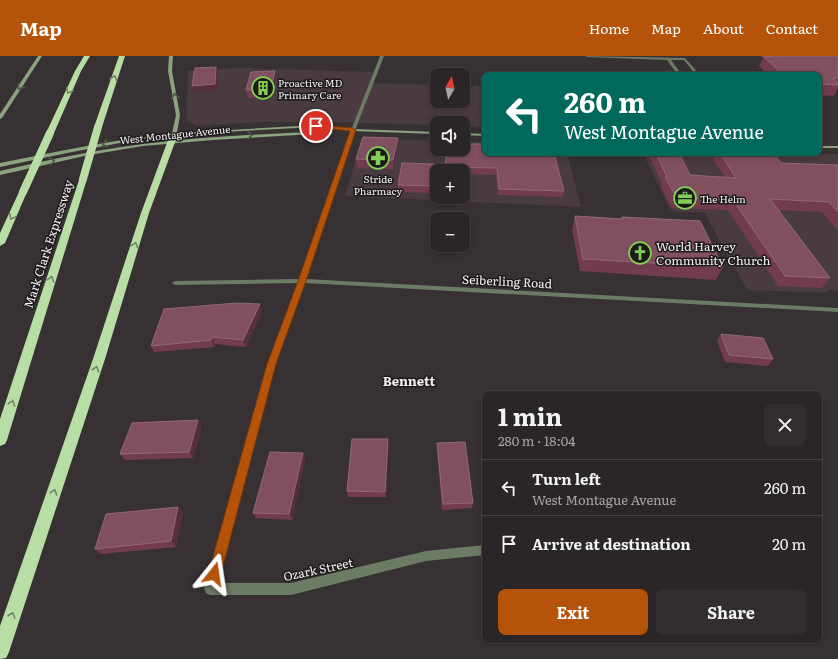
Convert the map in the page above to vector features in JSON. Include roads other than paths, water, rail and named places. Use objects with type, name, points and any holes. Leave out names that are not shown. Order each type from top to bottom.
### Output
[{"type":"highway","points":[[0,243],[78,71],[87,56]]},
{"type":"highway","name":"Mark Clark Expressway","points":[[0,440],[83,179],[98,127],[122,56]]},
{"type":"highway","points":[[0,652],[99,359],[145,213],[173,138]]},
{"type":"main road","points":[[0,118],[40,56]]},
{"type":"main road","points":[[171,56],[170,71],[178,115],[173,138]]},
{"type":"main road","name":"West Montague Avenue","points":[[0,166],[67,151],[173,138],[353,130],[430,133]]},
{"type":"main road","points":[[470,134],[482,135]]},
{"type":"main road","name":"West Montague Avenue","points":[[0,173],[68,158],[173,138]]},
{"type":"main road","points":[[822,147],[838,147]]},
{"type":"street","name":"Ozark Street","points":[[382,56],[353,130],[302,281],[271,364],[210,589],[291,589],[426,556],[482,550]]},
{"type":"street","points":[[587,56],[685,59],[696,72]]},
{"type":"street","points":[[668,58],[678,72]]},
{"type":"street","name":"Seiberling Road","points":[[176,283],[302,281],[838,310]]},
{"type":"place","name":"Proactive MD Primary Care","points":[[263,88]]},
{"type":"place","name":"Stride Pharmacy","points":[[378,158]]},
{"type":"place","name":"The Helm","points":[[685,198]]},
{"type":"place","name":"World Harvey Community Church","points":[[640,253]]},
{"type":"district","name":"Bennett","points":[[409,380]]}]
